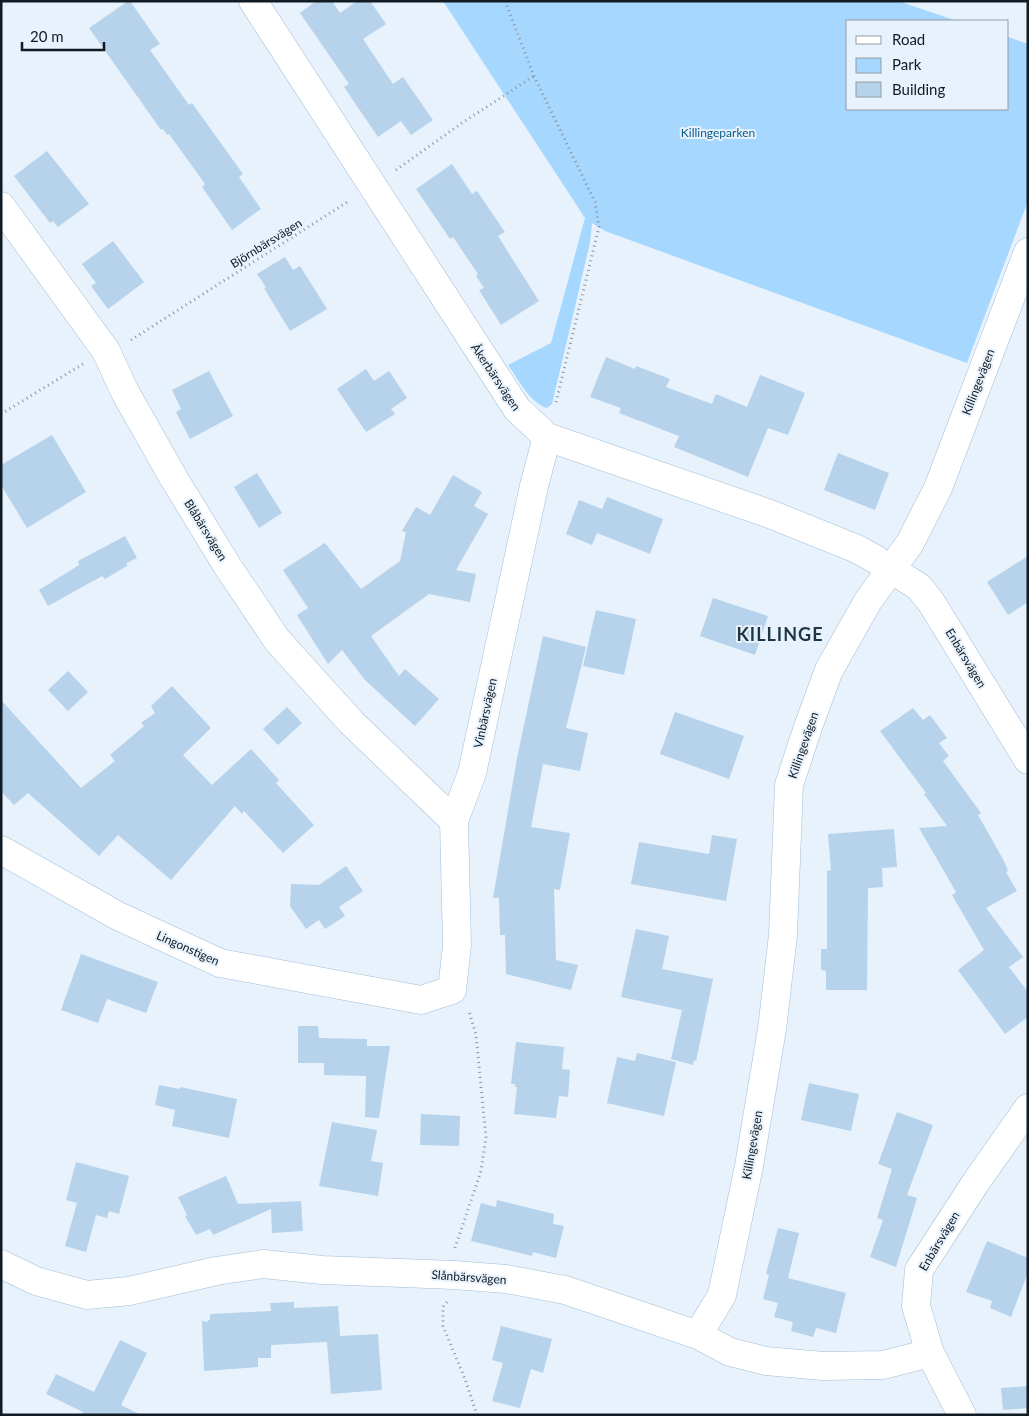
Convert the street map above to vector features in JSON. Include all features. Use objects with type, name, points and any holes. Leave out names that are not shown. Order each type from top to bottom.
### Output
[{"type":"street","name":"Åkerbärsvägen","points":[[253,1],[517,409],[547,437],[770,514],[857,549],[891,568]]},
{"type":"street","name":"Blåbärsvägen","points":[[1,206],[106,351],[125,392],[173,477],[228,567],[277,640],[351,722],[454,821]]},
{"type":"street","name":"Killingevägen","points":[[698,1335],[722,1295],[749,1166],[772,1029],[783,935],[789,785],[829,670],[868,601],[910,543],[938,488],[1028,252]]},
{"type":"street","name":"Vinbärsvägen","points":[[452,990],[457,945],[454,821],[472,773],[534,486],[547,437]]},
{"type":"street","name":"Enbärsvägen","points":[[891,568],[920,587],[931,602],[1028,760]]},
{"type":"street","name":"Lingonstigen","points":[[1,850],[118,916],[220,963],[421,1000],[452,990]]},
{"type":"street","name":"Enbärsvägen","points":[[962,1415],[930,1353],[916,1306],[919,1270],[976,1182],[1028,1108]]},
{"type":"street","name":"Slånbärsvägen","points":[[1,1264],[36,1281],[87,1294],[129,1291],[216,1271],[263,1264],[322,1270],[506,1279],[565,1290],[698,1335],[730,1352],[766,1360],[823,1366],[883,1365],[930,1353]]},
{"type":"path","points":[[504,1],[534,76],[595,202],[599,227],[547,437]]},
{"type":"path","name":"Björnbärsvägen","points":[[1,414],[106,351],[130,341],[373,186],[462,123],[534,76]]},
{"type":"path","points":[[452,990],[467,1002],[476,1034],[486,1137],[481,1170],[453,1254],[454,1292],[443,1307],[443,1326],[465,1379],[477,1415]]},
{"type":"green space","name":"Killingeparken","points":[[443,1],[898,1],[954,20],[846,20],[846,110],[1009,110],[1009,37],[1028,44],[1028,201],[967,363],[605,231],[592,223],[590,243],[552,404],[547,408],[530,396],[508,365],[551,343],[585,218]]},
{"type":"building","points":[[130,1],[160,44],[150,50],[189,105],[192,103],[243,174],[239,177],[261,209],[232,230],[202,187],[205,184],[169,134],[167,135],[163,129],[161,130],[89,28]]},
{"type":"building","points":[[316,1],[332,1],[340,13],[357,1],[370,1],[386,24],[363,39],[393,84],[403,77],[433,120],[411,135],[401,121],[378,137],[344,87],[349,84],[300,13]]},
{"type":"building","points":[[47,151],[89,204],[58,227],[53,221],[50,223],[14,176]]},
{"type":"building","points":[[452,164],[472,194],[477,191],[505,232],[498,236],[539,301],[501,325],[479,290],[484,288],[476,276],[478,274],[453,237],[450,239],[416,189]]},
{"type":"building","points":[[113,241],[144,282],[108,309],[91,286],[96,283],[82,264]]},
{"type":"building","points":[[285,257],[293,270],[300,266],[327,309],[290,331],[257,274]]},
{"type":"building","points":[[606,357],[635,369],[636,366],[670,379],[666,387],[712,404],[716,394],[747,407],[760,375],[805,393],[788,435],[768,428],[748,477],[674,447],[679,436],[619,413],[621,408],[590,397]]},
{"type":"building","points":[[366,369],[374,381],[389,371],[407,398],[391,409],[395,414],[366,432],[337,389]]},
{"type":"building","points":[[209,371],[233,416],[190,439],[176,412],[181,409],[172,390]]},
{"type":"building","points":[[52,435],[86,492],[27,528],[1,485],[1,465]]},
{"type":"building","points":[[838,453],[889,473],[875,510],[824,490]]},
{"type":"building","points":[[257,473],[282,513],[259,528],[234,487]]},
{"type":"building","points":[[453,475],[482,492],[474,506],[488,514],[456,570],[476,574],[470,602],[429,594],[371,636],[399,676],[405,669],[439,699],[415,726],[365,680],[342,650],[328,664],[297,615],[308,608],[283,570],[325,543],[361,589],[400,561],[406,532],[402,531],[416,507],[430,515]]},
{"type":"building","points":[[607,497],[663,519],[650,554],[597,533],[592,545],[566,534],[579,500],[602,509]]},
{"type":"building","points":[[125,536],[137,558],[105,579],[102,576],[48,606],[39,590],[79,565],[78,561]]},
{"type":"building","points":[[1028,556],[1028,602],[1008,615],[987,582]]},
{"type":"building","points":[[713,598],[768,616],[755,655],[700,636]]},
{"type":"building","points":[[596,610],[636,619],[624,675],[583,666]]},
{"type":"building","points":[[543,636],[586,647],[566,728],[588,733],[580,771],[543,764],[531,827],[570,833],[560,890],[554,889],[556,960],[578,965],[571,990],[506,974],[505,935],[500,935],[499,898],[493,898],[517,758]]},
{"type":"building","points":[[68,671],[88,692],[68,711],[48,690]]},
{"type":"building","points":[[172,686],[211,728],[183,755],[212,785],[251,749],[279,780],[276,783],[314,825],[283,853],[244,811],[242,814],[235,806],[171,880],[118,835],[99,856],[28,793],[14,805],[1,791],[1,700],[81,788],[115,761],[110,755],[144,726],[141,723],[155,713],[151,706]]},
{"type":"building","points":[[287,707],[302,723],[278,745],[263,729]]},
{"type":"building","points":[[913,708],[923,720],[930,715],[947,738],[939,743],[949,756],[943,761],[981,813],[978,815],[1004,861],[1008,871],[1006,872],[1017,891],[986,908],[1023,957],[1009,967],[1028,992],[1028,1017],[1005,1034],[958,970],[984,950],[952,895],[956,892],[919,828],[947,826],[924,794],[926,793],[880,731]]},
{"type":"building","points":[[675,712],[744,736],[729,779],[660,754]]},
{"type":"building","points":[[894,829],[897,867],[882,868],[883,887],[868,888],[867,990],[826,990],[826,971],[821,970],[821,949],[827,949],[827,871],[831,870],[828,834]]},
{"type":"building","points":[[712,835],[737,839],[726,901],[631,884],[639,842],[709,854]]},
{"type":"building","points":[[346,866],[363,891],[339,907],[345,916],[325,929],[319,920],[306,929],[290,906],[291,884],[319,885]]},
{"type":"building","points":[[636,929],[669,936],[662,969],[713,979],[696,1061],[694,1060],[693,1065],[671,1059],[682,1010],[621,997]]},
{"type":"building","points":[[81,954],[158,982],[146,1013],[107,999],[98,1023],[61,1010]]},
{"type":"building","points":[[298,1026],[318,1026],[319,1038],[367,1039],[367,1046],[390,1046],[379,1118],[365,1117],[366,1076],[324,1075],[324,1063],[298,1063]]},
{"type":"building","points":[[516,1042],[564,1047],[562,1069],[570,1070],[568,1097],[559,1096],[556,1118],[514,1114],[517,1087],[515,1087],[515,1084],[511,1084]]},
{"type":"building","points":[[637,1053],[676,1062],[664,1116],[607,1103],[617,1057],[635,1061]]},
{"type":"building","points":[[809,1083],[859,1094],[851,1131],[801,1120]]},
{"type":"building","points":[[159,1085],[180,1089],[180,1087],[237,1099],[229,1138],[172,1126],[175,1110],[155,1105]]},
{"type":"building","points":[[897,1112],[933,1125],[907,1195],[917,1198],[896,1267],[870,1257],[883,1220],[877,1218],[892,1169],[878,1164]]},
{"type":"building","points":[[421,1114],[460,1116],[459,1146],[420,1145]]},
{"type":"building","points":[[332,1122],[377,1130],[371,1161],[383,1163],[378,1196],[319,1186]]},
{"type":"building","points":[[76,1162],[129,1176],[119,1214],[109,1211],[107,1218],[96,1215],[86,1252],[65,1246],[77,1203],[66,1200]]},
{"type":"building","points":[[226,1176],[238,1204],[301,1201],[303,1231],[272,1233],[271,1209],[213,1235],[210,1229],[196,1235],[185,1216],[187,1215],[178,1197]]},
{"type":"building","points":[[497,1200],[554,1214],[553,1224],[564,1226],[556,1258],[533,1252],[532,1256],[471,1241],[481,1203],[496,1207]]},
{"type":"building","points":[[778,1228],[799,1233],[788,1278],[846,1293],[836,1333],[816,1328],[813,1337],[791,1331],[793,1322],[774,1317],[778,1303],[763,1299],[769,1275],[766,1274]]},
{"type":"building","points":[[987,1241],[1028,1258],[1028,1272],[1011,1317],[990,1308],[992,1301],[966,1292]]},
{"type":"building","points":[[294,1302],[294,1308],[338,1306],[340,1336],[378,1334],[382,1390],[331,1394],[327,1342],[271,1345],[271,1358],[258,1358],[258,1367],[204,1371],[202,1321],[208,1322],[210,1314],[271,1311],[270,1303]]},
{"type":"building","points":[[501,1326],[552,1339],[543,1373],[531,1369],[520,1408],[492,1401],[503,1363],[492,1360]]},
{"type":"building","points":[[120,1340],[147,1353],[121,1405],[141,1415],[82,1415],[83,1412],[46,1394],[56,1374],[94,1392]]},
{"type":"building","points":[[1028,1386],[1028,1408],[1003,1410],[1001,1388]]},
{"type":"district","name":"KILLINGE","points":[[780,634]]}]
